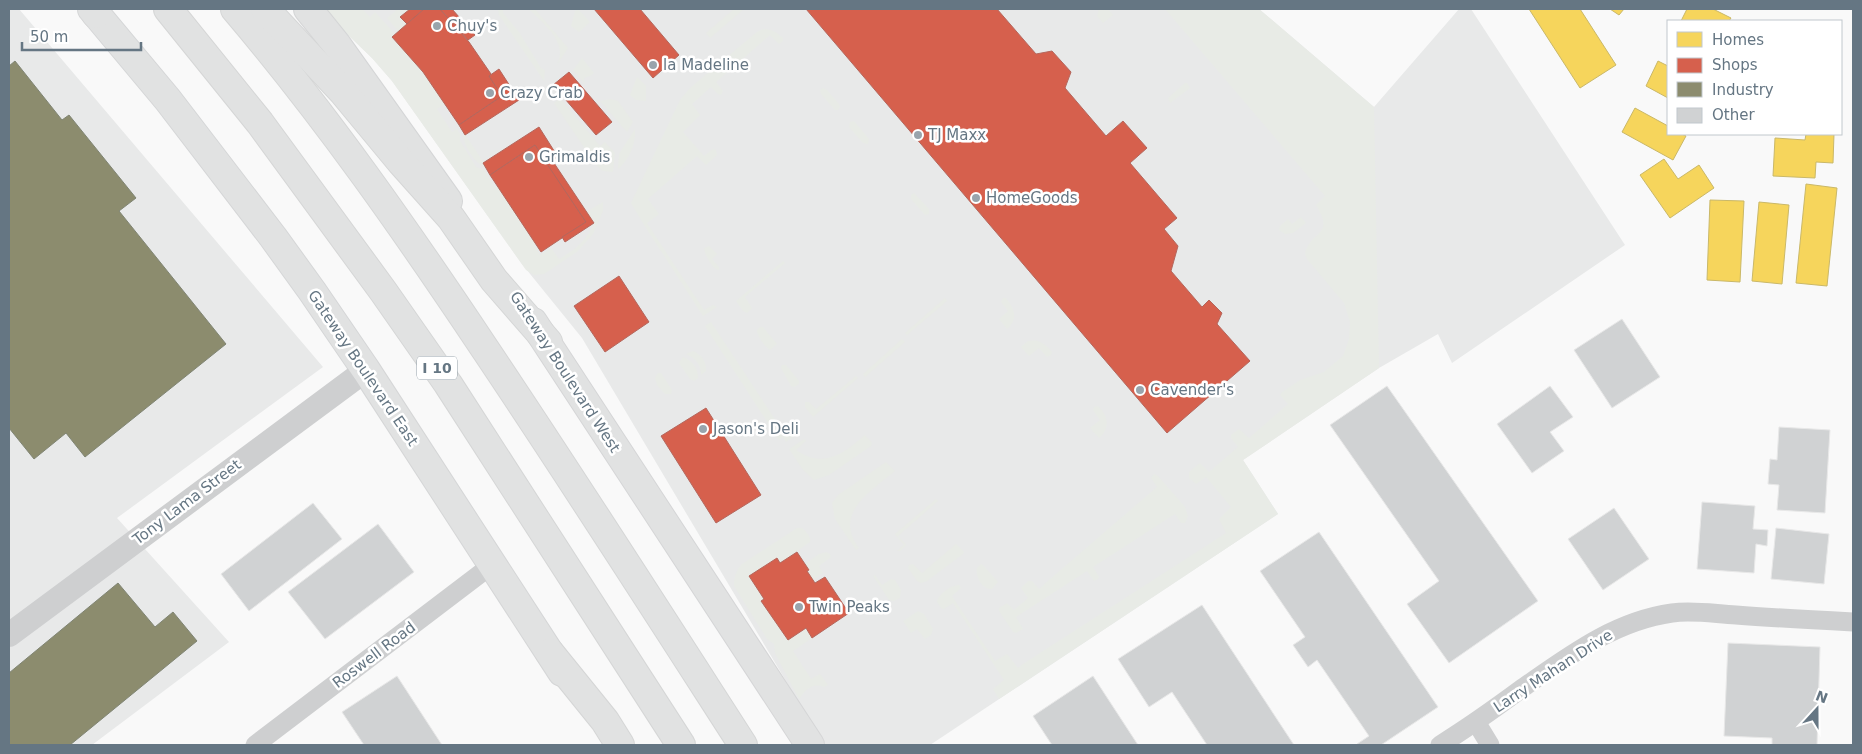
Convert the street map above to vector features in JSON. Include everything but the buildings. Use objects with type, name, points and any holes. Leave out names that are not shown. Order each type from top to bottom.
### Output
[{"type":"main road","name":"I 10","points":[[168,9],[260,123],[421,345],[681,745]]},
{"type":"main road","points":[[235,9],[314,106],[405,230],[533,421],[743,745]]},
{"type":"main road","points":[[265,9],[343,92],[401,162],[451,218],[494,280],[548,342]]},
{"type":"main road","name":"Gateway Boulevard West","points":[[308,9],[337,45],[548,342],[582,398],[810,745]]},
{"type":"main road","name":"Gateway Boulevard East","points":[[95,10],[168,100],[274,237],[366,370],[609,745]]},
{"type":"main road","points":[[550,653],[605,721],[620,745]]},
{"type":"street","name":"Tony Lama Street","points":[[9,635],[366,370]]},
{"type":"street","name":"Roswell Road","points":[[255,745],[493,564]]},
{"type":"street","name":"Larry Mahan Drive","points":[[1440,745],[1476,722],[1558,663],[1600,637],[1622,626],[1646,618],[1673,613],[1701,612],[1853,622]]},
{"type":"street","points":[[1476,722],[1490,745]]},
{"type":"shaded area","points":[[9,9],[19,9],[323,367],[117,518],[229,642],[92,745],[9,745]]},
{"type":"shaded area","points":[[321,9],[1259,9],[1374,107],[1459,9],[1471,9],[1625,245],[1452,363],[1438,334],[1379,368],[1243,460],[1278,514],[930,745],[824,745],[582,338],[522,264],[392,81],[372,58]]},
{"type":"shaded area","points":[[321,9],[362,9],[370,17],[375,12],[395,34],[392,37],[423,72],[445,104],[437,109],[452,132],[457,129],[460,134],[460,141],[476,167],[484,170],[495,187],[498,186],[536,243],[534,245],[540,255],[551,248],[559,259],[575,248],[588,235],[594,223],[586,212],[603,202],[603,211],[593,234],[578,251],[544,274],[534,275],[526,270],[392,81],[372,58]]},
{"type":"shaded area","points":[[398,9],[410,9],[401,17],[407,24],[398,31],[387,18]]},
{"type":"shaded area","points":[[498,9],[503,9],[503,13],[519,32],[541,68],[545,70],[544,81],[499,15]]},
{"type":"shaded area","points":[[529,9],[535,9],[568,48],[557,65],[560,49],[557,41],[547,27]]},
{"type":"shaded area","points":[[578,9],[590,22],[579,32],[571,26],[575,11]]},
{"type":"shaded area","points":[[734,9],[744,9],[710,38],[706,33]]},
{"type":"shaded area","points":[[1099,9],[1111,9],[1109,10],[1113,15],[1103,23],[1097,16]]},
{"type":"shaded area","points":[[1165,9],[1259,9],[1374,107],[1379,368],[1243,460],[1278,514],[999,699],[993,689],[1004,680],[953,603],[944,609],[941,608],[937,602],[943,593],[959,585],[961,588],[952,596],[995,661],[1007,654],[1018,668],[1226,533],[1219,519],[1231,507],[1206,477],[1196,484],[1189,478],[1189,472],[1200,463],[1209,472],[1238,447],[1231,438],[1231,435],[1239,429],[1249,438],[1288,404],[1280,395],[1282,392],[1300,380],[1324,372],[1343,356],[1349,339],[1350,322],[1344,303],[1307,259],[1305,254],[1308,246],[1323,228],[1321,215],[1316,205],[1325,196]]},
{"type":"shaded area","points":[[763,29],[776,33],[783,38],[783,41],[779,44],[770,35],[716,82],[723,91],[721,95],[711,87],[692,104],[700,115],[683,132],[704,156],[713,149],[716,150],[717,155],[706,165],[697,156],[648,199],[659,214],[647,223],[704,310],[713,305],[717,307],[703,316],[631,203],[680,100],[690,88]]},
{"type":"shaded area","points":[[582,58],[594,73],[584,78],[585,84],[573,70]]},
{"type":"shaded area","points":[[637,77],[646,86],[646,101],[636,100],[630,95]]},
{"type":"shaded area","points":[[1185,83],[1190,88],[1170,103],[1168,98]]},
{"type":"shaded area","points":[[823,88],[839,104],[838,110],[835,110],[821,94],[820,90]]},
{"type":"shaded area","points":[[560,98],[600,146],[605,142],[615,153],[613,172],[603,171],[596,165],[554,103]]},
{"type":"shaded area","points":[[611,99],[618,101],[633,122],[627,132],[600,101]]},
{"type":"shaded area","points":[[854,121],[869,139],[868,144],[863,143],[849,127],[850,122]]},
{"type":"shaded area","points":[[635,129],[631,151],[618,169],[619,154]]},
{"type":"shaded area","points":[[464,133],[485,167],[477,162],[470,153],[465,142]]},
{"type":"shaded area","points":[[914,193],[929,209],[929,214],[925,215],[911,199],[911,195]]},
{"type":"shaded area","points":[[1301,217],[1306,223],[1293,233],[1285,234],[1279,230],[1280,226],[1288,219],[1292,224]]},
{"type":"shaded area","points":[[709,246],[717,254],[712,259],[719,267],[719,270],[711,264],[706,254],[704,248]]},
{"type":"shaded area","points":[[783,261],[785,263],[745,297],[752,308],[747,313],[743,311],[736,301]]},
{"type":"shaded area","points":[[945,298],[947,301],[907,335],[905,333]]},
{"type":"shaded area","points":[[1003,298],[1006,298],[1009,302],[1014,314],[1013,321],[1007,329],[999,319],[1008,311],[1001,302]]},
{"type":"shaded area","points":[[711,322],[786,436],[796,431],[799,433],[786,442],[783,437],[779,440],[705,326]]},
{"type":"shaded area","points":[[763,327],[777,344],[770,350],[758,335],[757,330]]},
{"type":"shaded area","points":[[902,339],[905,342],[865,377],[863,374]]},
{"type":"shaded area","points":[[1028,341],[1041,342],[1052,352],[1051,355],[1047,357],[1039,348],[1029,356],[1021,347]]},
{"type":"shaded area","points":[[693,351],[701,356],[706,364],[706,371],[701,375],[697,362],[686,354]]},
{"type":"shaded area","points":[[683,357],[689,360],[696,368],[698,378],[694,381],[690,379],[679,363]]},
{"type":"shaded area","points":[[782,365],[786,365],[799,381],[799,384],[794,387],[791,386],[781,368]]},
{"type":"shaded area","points":[[658,373],[661,373],[672,390],[671,394],[665,394],[657,385],[655,378]]},
{"type":"shaded area","points":[[856,376],[858,378],[813,417],[805,407],[805,402],[809,402],[816,409]]},
{"type":"shaded area","points":[[1098,406],[1107,422],[1103,434],[1099,438],[1090,428],[1100,420],[1093,410],[1094,407]]},
{"type":"shaded area","points":[[865,435],[872,443],[871,446],[829,475],[814,480],[803,470],[789,449],[804,439],[806,441],[796,450],[806,456],[824,459],[841,453]]},
{"type":"shaded area","points":[[886,462],[895,471],[866,495],[852,514],[850,524],[852,536],[859,548],[856,550],[835,519],[832,503],[838,495]]},
{"type":"shaded area","points":[[1154,474],[1158,476],[1185,507],[1188,516],[1185,523],[1181,523],[1175,514],[1093,567],[1099,577],[1098,579],[1094,581],[1087,571],[1016,617],[1023,629],[1016,633],[1013,632],[999,611],[999,608],[1007,603],[1014,610],[1028,598],[1021,588],[1028,581],[1032,581],[1039,589],[1157,487],[1151,478]]},
{"type":"shaded area","points":[[936,499],[938,501],[898,536],[906,545],[900,551],[897,551],[904,545],[895,534]]},
{"type":"shaded area","points":[[797,528],[802,528],[805,531],[809,536],[810,542],[780,563],[777,558],[764,599],[761,601],[788,640],[806,628],[812,638],[793,651],[811,679],[820,674],[828,685],[824,687],[813,686],[799,699],[775,653],[774,644],[767,639],[734,586],[736,574],[742,564]]},
{"type":"shaded area","points":[[956,544],[964,552],[963,554],[927,581],[921,583],[917,581],[908,568],[909,565],[913,564],[922,573]]},
{"type":"shaded area","points":[[826,552],[831,557],[819,566],[823,573],[813,580],[805,564],[819,554]]},
{"type":"shaded area","points":[[981,564],[998,582],[992,589],[982,585],[978,578],[977,568]]},
{"type":"shaded area","points":[[875,575],[882,585],[891,579],[895,580],[901,590],[900,598],[894,601],[889,600],[873,576]]},
{"type":"shaded area","points":[[918,611],[924,614],[933,629],[931,635],[925,639],[917,629],[911,633],[903,621]]},
{"type":"place","name":"Chuy's","points":[[437,26]]},
{"type":"place","name":"la Madeline","points":[[653,65]]},
{"type":"place","name":"Crazy Crab","points":[[490,93]]},
{"type":"place","name":"TJ Maxx","points":[[918,135]]},
{"type":"place","name":"Grimaldis","points":[[529,157]]},
{"type":"place","name":"HomeGoods","points":[[976,198]]},
{"type":"place","name":"Cavender's","points":[[1140,390]]},
{"type":"place","name":"Jason's Deli","points":[[703,429]]},
{"type":"place","name":"Twin Peaks","points":[[799,607]]}]
